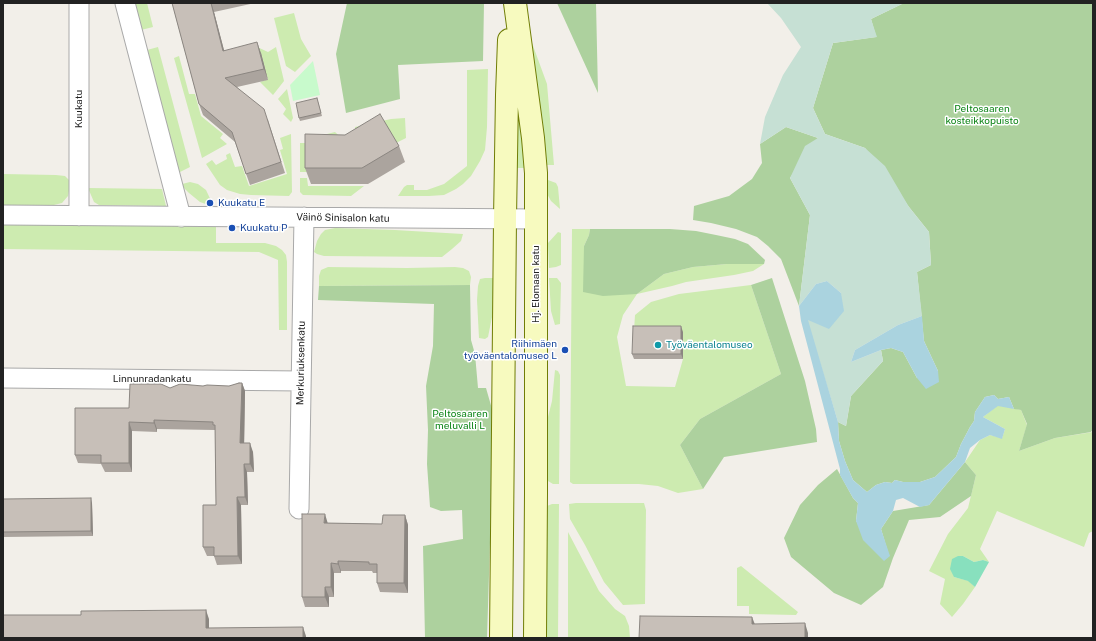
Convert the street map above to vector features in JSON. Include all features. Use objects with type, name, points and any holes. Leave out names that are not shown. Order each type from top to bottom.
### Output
[{"type":"street","name":"Kuukatu","points":[[79,3],[79,216]]},
{"type":"street","points":[[125,3],[181,217]]},
{"type":"street","points":[[501,638],[505,219],[507,95],[511,3]]},
{"type":"street","name":"Hj. Elomaan katu","points":[[514,3],[533,138],[536,174],[535,638]]},
{"type":"street","name":"Väinö Sinisalon katu","points":[[3,215],[505,219]]},
{"type":"street","name":"Merkuriuksenkatu","points":[[299,509],[304,217]]},
{"type":"street","points":[[505,219],[536,219]]},
{"type":"street","name":"Linnunradankatu","points":[[3,378],[301,381]]},
{"type":"green space","points":[[134,3],[147,3],[153,27],[141,30]]},
{"type":"green space","points":[[347,3],[484,3],[483,61],[398,65],[400,99],[346,113],[336,54]]},
{"type":"green space","points":[[557,3],[596,3],[598,93]]},
{"type":"green space","points":[[767,3],[904,3],[871,19],[877,37],[833,43],[813,108],[825,134],[865,148],[885,166],[909,207],[929,232],[931,265],[917,272],[922,316],[898,325],[855,350],[851,362],[881,350],[883,361],[851,396],[846,426],[838,422],[807,320],[841,293],[827,281],[816,284],[799,306],[810,215],[790,178],[805,146],[818,138],[786,127],[760,144],[765,117],[783,75],[801,47],[781,18]]},
{"type":"green space","name":"Peltosaaren kosteikkopuisto","points":[[904,3],[1093,3],[1093,429],[1091,432],[1055,438],[1019,451],[1027,424],[1021,410],[1014,409],[1009,397],[998,399],[994,395],[985,397],[975,412],[974,421],[961,444],[956,457],[935,477],[920,482],[903,482],[895,480],[892,483],[885,482],[876,485],[867,492],[853,480],[845,461],[839,441],[838,422],[846,426],[851,396],[883,361],[881,350],[891,348],[903,352],[917,378],[938,371],[924,341],[917,272],[931,265],[929,232],[865,148],[825,134],[813,108],[833,43],[876,37],[871,19]]},
{"type":"green space","points":[[294,13],[301,39],[311,56],[295,72],[286,66],[274,18]]},
{"type":"green space","points":[[528,32],[547,84],[554,165],[545,165]]},
{"type":"green space","points":[[253,45],[268,52],[276,47],[284,81],[273,95],[260,82],[268,79]]},
{"type":"green space","points":[[158,47],[190,167],[178,173],[147,50]]},
{"type":"green space","points":[[179,56],[189,94],[195,94],[201,116],[223,134],[220,138],[227,144],[202,158],[174,58]]},
{"type":"green space","points":[[313,61],[320,95],[293,101],[290,85]]},
{"type":"green space","points":[[488,69],[485,150],[471,176],[456,189],[444,195],[398,196],[407,185],[414,185],[414,190],[427,190],[444,184],[467,166],[467,70]]},
{"type":"green space","points":[[287,89],[293,118],[291,122],[283,114],[286,109],[278,99]]},
{"type":"green space","points":[[516,89],[526,168],[515,168]]},
{"type":"green space","points":[[405,118],[406,138],[396,143],[355,132],[355,127],[391,119]]},
{"type":"green space","points":[[786,127],[818,138],[790,178],[810,215],[799,306],[781,259],[757,237],[736,229],[693,220],[694,206],[729,196],[752,179],[762,163],[760,144]]},
{"type":"green space","points":[[335,132],[347,143],[308,172],[300,172],[300,143],[317,143],[323,135]]},
{"type":"green space","points":[[291,134],[292,192],[289,196],[240,194],[227,190],[220,185],[206,164],[212,160],[216,165],[227,159],[226,155],[230,153],[235,167],[242,166],[249,186],[287,174],[280,150],[283,149],[280,138]]},
{"type":"green space","points":[[3,174],[65,176],[69,180],[70,186],[68,196],[62,203],[54,205],[3,205]]},
{"type":"green space","points":[[300,178],[307,178],[308,186],[364,186],[351,196],[303,195],[300,192]]},
{"type":"green space","points":[[548,180],[556,183],[558,187],[560,209],[551,201],[545,190],[545,181]]},
{"type":"green space","points":[[190,182],[198,184],[206,190],[214,207],[200,202],[183,187],[182,184]]},
{"type":"green space","points":[[88,188],[162,189],[166,206],[99,205],[94,202]]},
{"type":"green space","points":[[3,224],[216,226],[216,243],[265,243],[276,246],[286,255],[287,262],[287,330],[279,330],[278,260],[259,252],[3,249]]},
{"type":"green space","points":[[335,228],[463,234],[461,241],[442,257],[324,256],[314,252],[321,234],[325,230]]},
{"type":"green space","points":[[572,229],[590,229],[584,246],[637,294],[623,315],[617,337],[626,386],[675,387],[683,359],[683,332],[634,331],[635,315],[651,302],[679,294],[751,285],[781,374],[700,419],[680,445],[703,489],[678,493],[658,486],[639,484],[573,484],[570,482]]},
{"type":"green space","points":[[590,229],[670,229],[696,231],[735,239],[748,244],[765,260],[764,264],[727,264],[693,267],[664,274],[637,294],[603,296],[583,292],[584,246]]},
{"type":"green space","points":[[558,232],[561,233],[561,265],[549,268],[548,243]]},
{"type":"green space","points":[[727,264],[764,264],[753,271],[686,282],[637,294],[664,274],[693,267]]},
{"type":"green space","points":[[328,267],[455,267],[463,268],[469,271],[471,277],[470,285],[319,286],[319,276],[321,270]]},
{"type":"green space","points":[[496,278],[496,297],[488,337],[485,339],[479,338],[477,300],[480,279]]},
{"type":"green space","points":[[549,278],[557,278],[561,283],[560,324],[555,325],[551,311]]},
{"type":"green space","points":[[772,278],[805,381],[816,429],[817,442],[724,457],[703,489],[680,445],[700,419],[781,374],[751,285]]},
{"type":"green space","name":"Peltosaaren meluvalli L","points":[[470,285],[471,340],[475,354],[478,388],[486,388],[494,416],[487,638],[425,638],[423,546],[463,539],[462,510],[441,511],[430,507],[427,464],[428,430],[426,386],[433,346],[434,304],[318,300],[319,286]]},
{"type":"green space","points":[[555,370],[558,371],[560,375],[559,484],[553,484],[548,481],[545,473],[545,429],[552,401]]},
{"type":"green space","points":[[998,405],[1021,410],[1027,425],[1019,451],[1055,438],[1093,432],[1093,531],[1089,533],[1084,547],[997,511],[980,549],[989,562],[983,560],[974,562],[963,556],[958,556],[954,577],[969,581],[975,587],[952,617],[940,604],[945,579],[929,571],[948,534],[968,508],[976,475],[965,462],[980,440],[990,435],[1002,438],[1005,429],[983,417]]},
{"type":"green space","points":[[965,462],[976,475],[971,496],[940,517],[909,520],[883,587],[861,605],[834,593],[791,557],[784,538],[800,505],[818,485],[837,469],[853,498],[858,503],[856,521],[889,556],[881,529],[893,511],[929,505]]},
{"type":"green space","points":[[644,503],[646,510],[645,604],[623,605],[604,582],[570,519],[569,504]]},
{"type":"green space","points":[[559,504],[558,638],[544,638],[545,509],[547,506]]},
{"type":"green space","points":[[568,532],[599,591],[615,609],[625,616],[629,626],[630,638],[568,638]]},
{"type":"green space","points":[[958,556],[963,556],[974,562],[983,560],[989,562],[975,587],[968,581],[954,577],[950,569],[952,559]]},
{"type":"green space","points":[[741,566],[798,612],[796,615],[749,614],[749,606],[737,606],[737,568]]},
{"type":"water","points":[[827,281],[841,293],[844,311],[829,329],[808,320],[838,422],[839,441],[845,461],[853,480],[867,492],[876,485],[885,482],[892,483],[895,480],[903,482],[920,482],[935,477],[956,457],[961,444],[974,421],[975,412],[985,397],[994,395],[998,399],[1009,397],[1014,409],[998,406],[983,417],[1005,429],[1002,439],[990,435],[980,440],[970,448],[965,462],[929,505],[920,507],[903,498],[896,500],[893,511],[881,529],[890,556],[884,561],[863,540],[856,521],[858,503],[853,498],[840,475],[840,469],[801,321],[799,306],[816,284]]},
{"type":"water","points":[[922,316],[924,341],[938,371],[939,382],[926,389],[917,378],[903,352],[891,348],[881,350],[851,362],[855,350],[898,325]]},
{"type":"building","points":[[172,3],[211,3],[223,51],[257,42],[264,69],[225,78],[264,109],[281,162],[246,174],[232,132],[199,104]]},
{"type":"building","points":[[317,98],[321,113],[299,118],[296,103]]},
{"type":"building","points":[[380,114],[399,146],[362,168],[305,168],[305,134],[345,135]]},
{"type":"building","name":"Työväentalomuseo","points":[[633,326],[681,326],[681,354],[632,354]]},
{"type":"building","points":[[242,383],[240,443],[250,443],[250,464],[244,464],[245,497],[237,497],[238,556],[214,556],[214,547],[203,547],[203,505],[216,505],[215,425],[213,425],[213,422],[154,420],[154,423],[129,422],[129,463],[101,463],[101,455],[75,455],[75,408],[129,408],[130,384],[161,384],[170,388],[180,384],[229,386]]},
{"type":"building","points":[[91,498],[91,531],[3,532],[3,499]]},
{"type":"building","points":[[302,514],[325,514],[324,523],[382,524],[383,515],[405,515],[404,583],[377,583],[377,564],[369,564],[369,562],[338,561],[338,564],[331,563],[331,587],[325,587],[325,597],[302,597]]},
{"type":"building","points":[[206,610],[206,628],[303,627],[303,638],[3,638],[3,615],[81,615],[81,611]]},
{"type":"building","points":[[640,616],[752,617],[752,624],[805,623],[805,638],[639,638]]},
{"type":"place","name":"Kuukatu E","points":[[210,203]]},
{"type":"place","name":"Kuukatu P","points":[[232,228]]},
{"type":"place","name":"Työväentalomuseo","points":[[658,345]]},
{"type":"place","name":"Riihimäen työväentalomuseo L","points":[[565,350]]}]
